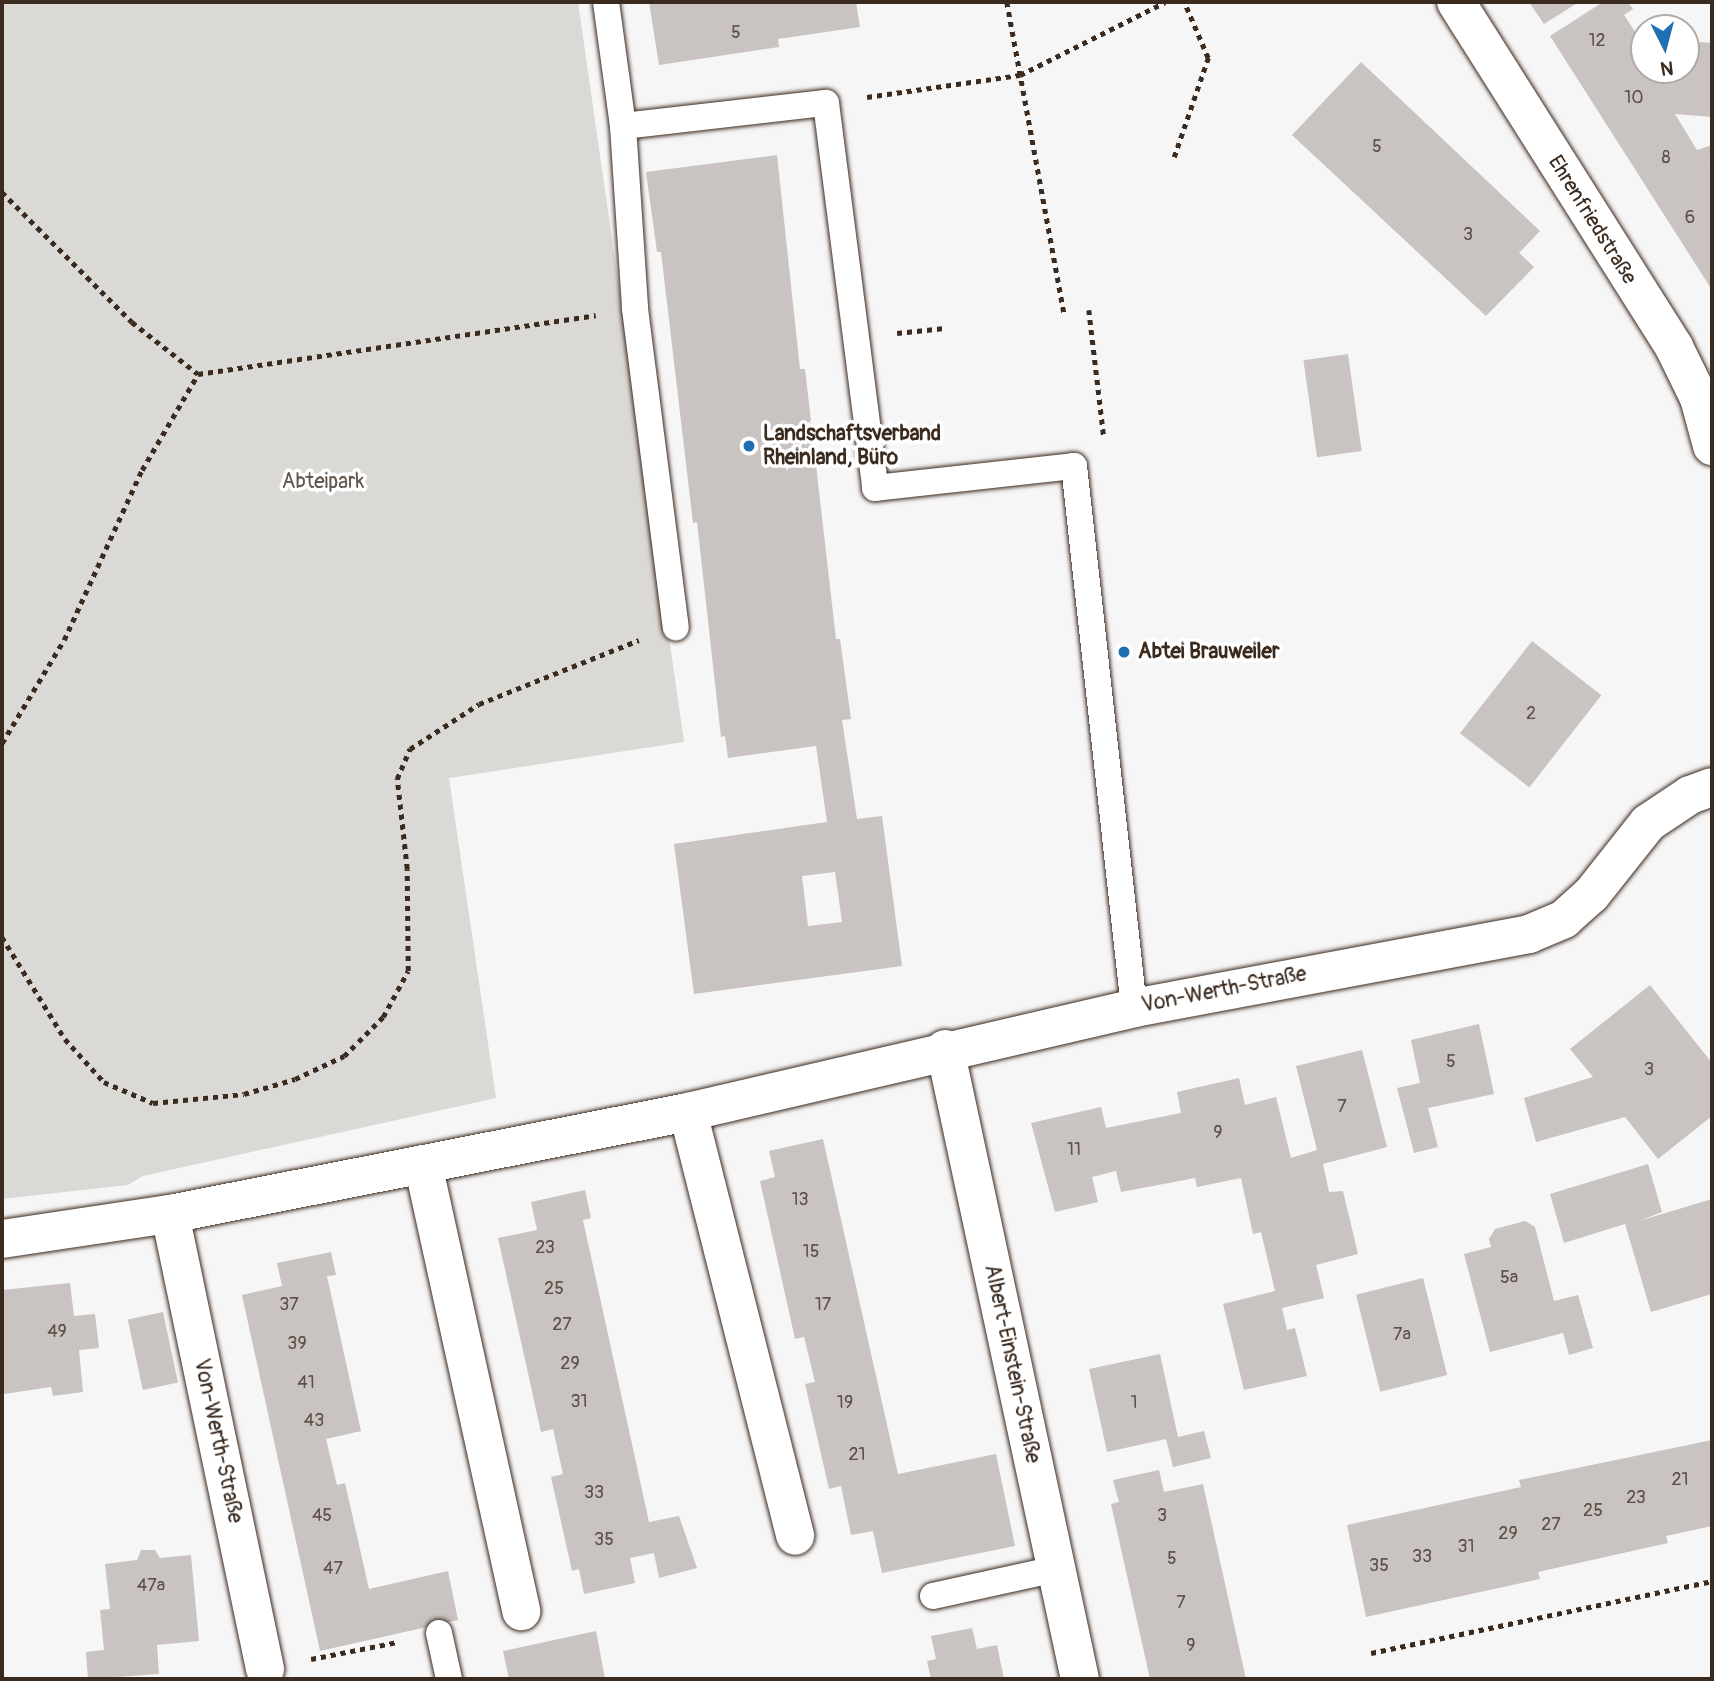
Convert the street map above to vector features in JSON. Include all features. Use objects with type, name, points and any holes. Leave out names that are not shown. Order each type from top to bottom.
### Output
[{"type":"street","name":"Ehrenfriedstraße","points":[[1456,2],[1674,347],[1699,398],[1712,446]]},
{"type":"street","name":"Von-Werth-Straße","points":[[2,1239],[170,1214],[688,1112],[945,1049],[1135,1008],[1529,934],[1564,919],[1591,895],[1648,823],[1690,795],[1712,787]]},
{"type":"street","name":"Albert-Einstein-Straße","points":[[945,1049],[1080,1679]]},
{"type":"street","points":[[688,1112],[795,1536]]},
{"type":"street","points":[[423,1164],[521,1611]]},
{"type":"street","name":"Von-Werth-Straße","points":[[170,1214],[265,1668]]},
{"type":"lane","points":[[606,2],[623,125],[635,309],[676,627]]},
{"type":"lane","points":[[623,125],[826,103],[875,488],[1074,466],[1135,1008]]},
{"type":"lane","points":[[933,1596],[1056,1569]]},
{"type":"lane","points":[[439,1633],[449,1679]]},
{"type":"path","points":[[1007,2],[1064,313]]},
{"type":"path","points":[[826,103],[1020,75],[1165,2]]},
{"type":"path","points":[[1174,157],[1208,58],[1184,2]]},
{"type":"path","points":[[2,192],[132,322],[198,373],[635,309]]},
{"type":"path","points":[[1089,310],[1105,448]]},
{"type":"path","points":[[856,337],[945,328]]},
{"type":"path","points":[[2,743],[64,640],[142,470],[198,373]]},
{"type":"path","points":[[2,937],[65,1039],[104,1082],[153,1103],[244,1094],[307,1073],[344,1056],[383,1017],[408,971],[407,869],[397,779],[410,749],[479,704],[587,657],[676,627]]},
{"type":"path","points":[[1371,1653],[1712,1581]]},
{"type":"path","points":[[265,1668],[439,1633]]},
{"type":"green space","name":"Abteipark","points":[[2,2],[578,2],[684,742],[449,778],[496,1098],[143,1176],[128,1185],[2,1199]]},
{"type":"building","points":[[649,2],[856,2],[860,27],[778,39],[779,47],[659,65]]},
{"type":"building","points":[[1529,2],[1579,2],[1544,24]]},
{"type":"building","points":[[1603,2],[1628,2],[1633,9],[1624,15],[1630,24],[1630,84],[1700,84],[1700,42],[1712,43],[1712,117],[1675,114],[1697,150],[1712,145],[1712,167],[1708,166],[1712,168],[1712,290],[1550,36]]},
{"type":"building","points":[[1361,62],[1540,231],[1519,253],[1534,267],[1486,316],[1292,135]]},
{"type":"building","name":"Landschaftsverband Rheinland, Büro","points":[[777,155],[800,369],[805,369],[836,639],[840,639],[851,719],[842,720],[857,819],[882,816],[902,966],[694,994],[674,844],[827,822],[816,746],[728,758],[725,736],[721,737],[697,522],[693,523],[661,252],[657,252],[646,172]],"holes":[[[835,872],[842,922],[808,926],[802,876]]]},
{"type":"building","points":[[1348,354],[1362,451],[1317,457],[1303,360]]},
{"type":"building","points":[[1532,641],[1601,695],[1529,787],[1460,733]]},
{"type":"building","points":[[1650,985],[1712,1063],[1712,1116],[1658,1159],[1625,1117],[1536,1142],[1524,1098],[1593,1077],[1570,1049]]},
{"type":"building","points":[[1479,1024],[1494,1094],[1428,1108],[1438,1147],[1414,1153],[1397,1088],[1420,1083],[1411,1040]]},
{"type":"building","points":[[1362,1050],[1387,1147],[1323,1164],[1329,1192],[1343,1191],[1358,1254],[1316,1265],[1324,1298],[1282,1308],[1287,1330],[1295,1328],[1307,1376],[1244,1390],[1223,1304],[1275,1291],[1261,1232],[1253,1234],[1241,1178],[1197,1187],[1195,1178],[1121,1192],[1116,1171],[1092,1177],[1098,1202],[1055,1212],[1031,1123],[1101,1107],[1106,1128],[1181,1113],[1177,1092],[1239,1078],[1245,1105],[1276,1097],[1291,1158],[1317,1150],[1296,1066]]},
{"type":"building","points":[[823,1139],[898,1474],[996,1454],[1015,1546],[882,1573],[873,1531],[851,1535],[841,1486],[829,1489],[805,1384],[815,1382],[804,1337],[795,1339],[760,1181],[775,1177],[769,1151]]},
{"type":"building","points":[[1648,1164],[1662,1212],[1639,1221],[1712,1199],[1712,1294],[1651,1312],[1625,1224],[1564,1243],[1550,1194]]},
{"type":"building","points":[[585,1190],[591,1218],[583,1220],[649,1522],[679,1516],[697,1568],[659,1578],[654,1553],[630,1558],[635,1583],[584,1594],[579,1569],[572,1571],[551,1477],[563,1474],[553,1429],[541,1432],[498,1238],[537,1230],[531,1202]]},
{"type":"building","points":[[1525,1221],[1535,1227],[1554,1301],[1578,1295],[1593,1348],[1569,1355],[1563,1333],[1490,1352],[1464,1254],[1491,1247],[1489,1239],[1495,1229]]},
{"type":"building","points":[[331,1252],[336,1275],[327,1276],[361,1431],[326,1439],[337,1485],[345,1483],[369,1589],[448,1571],[458,1620],[320,1651],[242,1295],[282,1286],[277,1263]]},
{"type":"building","points":[[1423,1278],[1447,1375],[1380,1392],[1356,1295]]},
{"type":"building","points":[[70,1283],[74,1316],[95,1314],[99,1348],[79,1350],[83,1392],[53,1396],[51,1387],[4,1394],[2,1290]]},
{"type":"building","points":[[163,1312],[178,1382],[143,1390],[128,1319]]},
{"type":"building","points":[[1160,1354],[1178,1437],[1204,1431],[1211,1458],[1173,1467],[1166,1439],[1107,1452],[1089,1369]]},
{"type":"building","points":[[1712,1440],[1712,1526],[1666,1536],[1668,1543],[1538,1572],[1540,1579],[1366,1617],[1347,1525],[1521,1487],[1519,1480]]},
{"type":"building","points":[[1159,1470],[1164,1492],[1203,1484],[1246,1679],[1150,1679],[1111,1504],[1119,1502],[1113,1480]]},
{"type":"building","points":[[141,1550],[155,1550],[160,1558],[191,1555],[199,1641],[157,1645],[159,1674],[88,1679],[86,1652],[104,1650],[100,1610],[110,1609],[105,1564],[137,1560]]},
{"type":"building","points":[[972,1628],[977,1649],[997,1645],[1004,1679],[931,1679],[927,1661],[936,1659],[931,1636]]},
{"type":"building","points":[[596,1631],[605,1679],[509,1679],[503,1651]]},
{"type":"place","name":"Landschaftsverband Rheinland, Büro","points":[[749,446]]},
{"type":"place","name":"Abtei Brauweiler","points":[[1124,652]]}]
